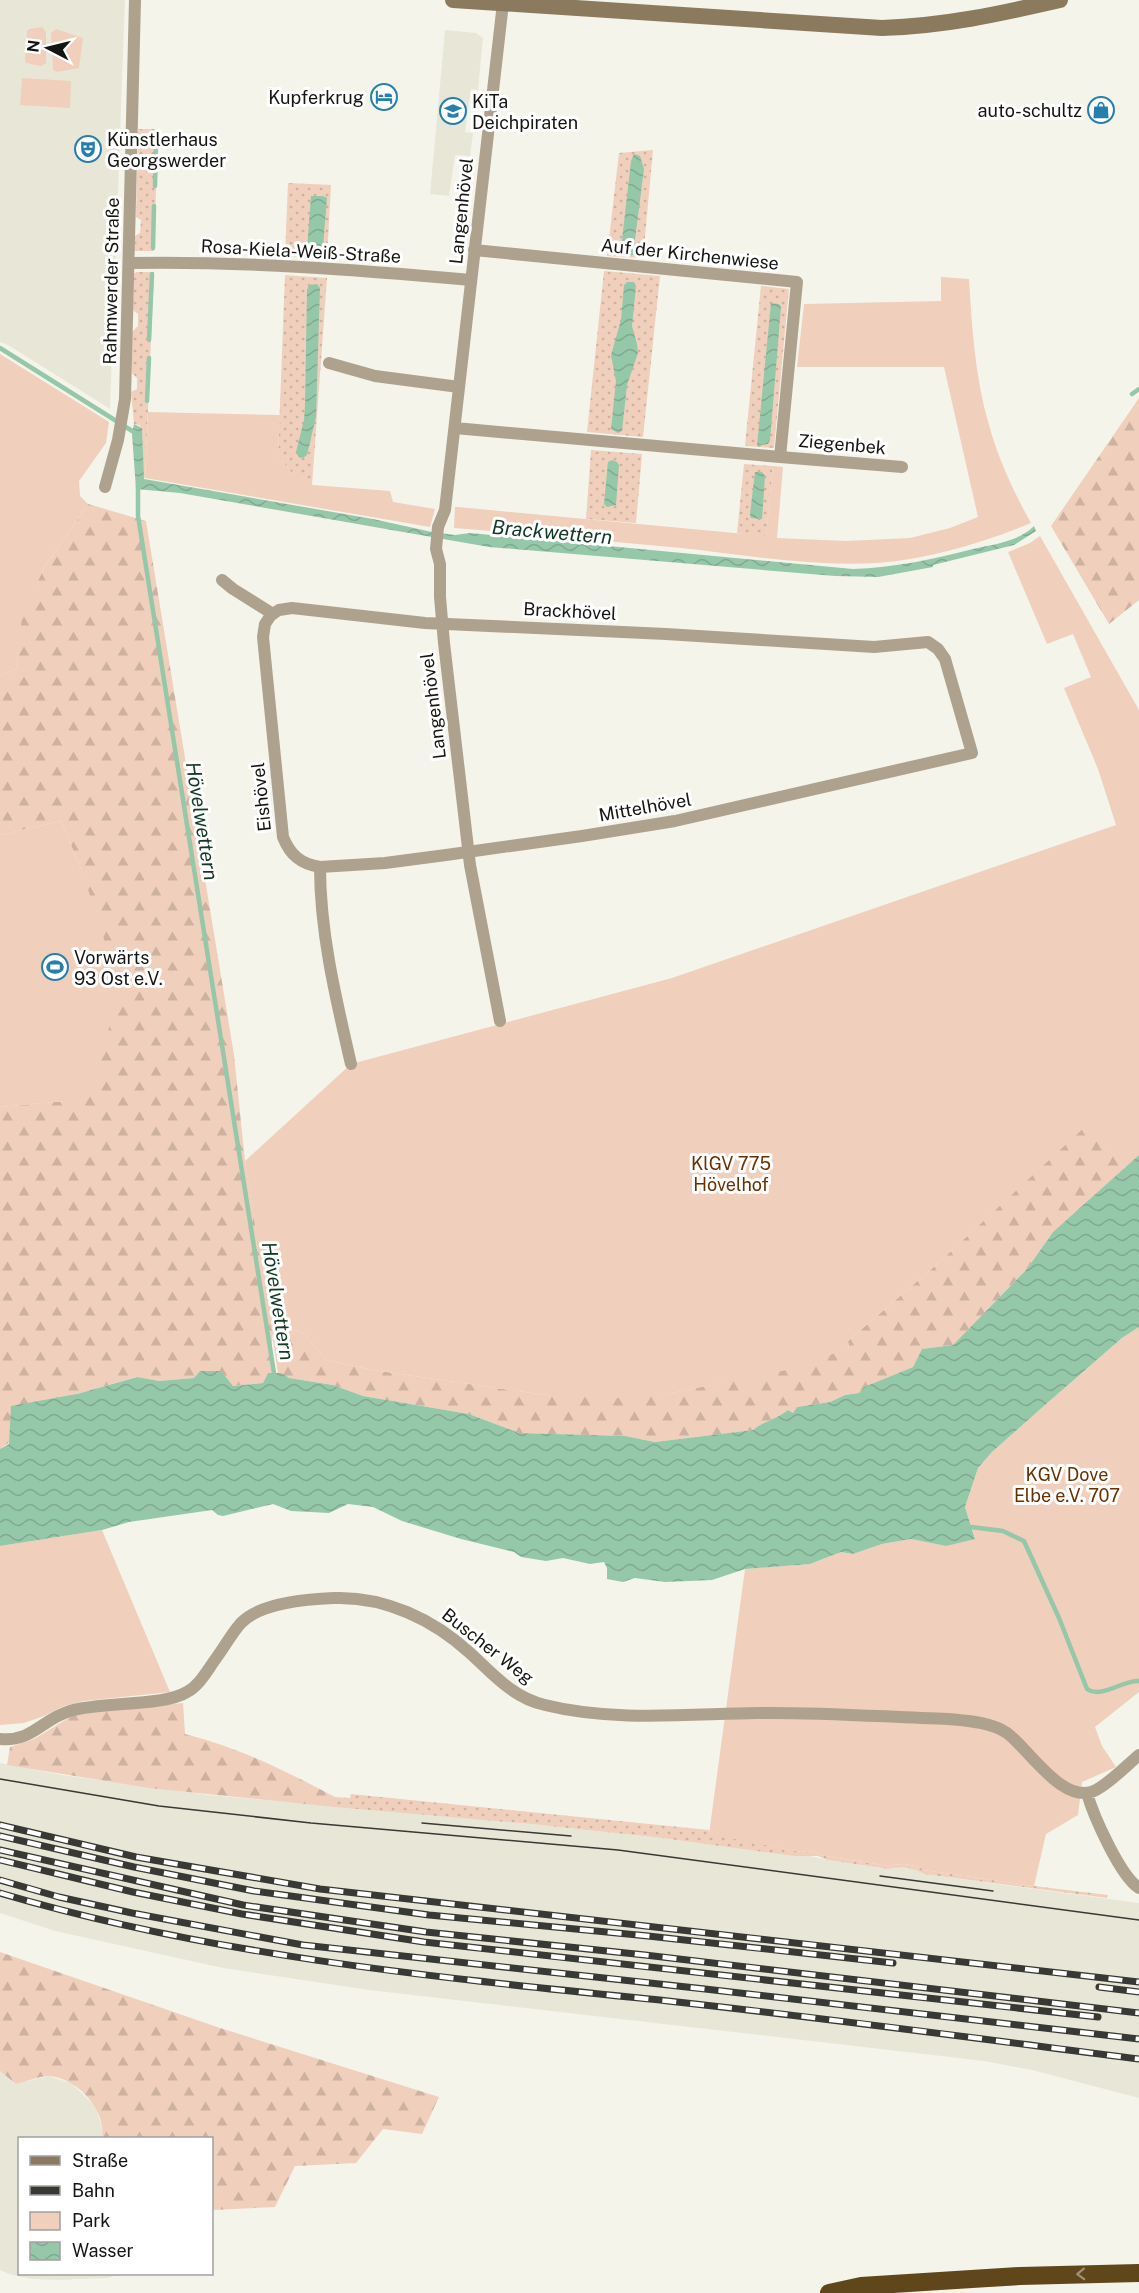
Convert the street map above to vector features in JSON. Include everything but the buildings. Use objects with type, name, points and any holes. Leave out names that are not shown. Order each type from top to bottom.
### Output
[{"type":"highway","points":[[829,2293],[884,2284],[1020,2276],[1139,2273]]},
{"type":"street","name":"Rahmwerder Straße","points":[[105,487],[124,412],[128,366],[135,0]]},
{"type":"street","points":[[453,0],[882,28],[923,27],[975,20],[1060,0]]},
{"type":"street","name":"Langenhövel","points":[[500,1021],[468,851],[442,623],[440,564],[436,543],[438,527],[445,510],[503,3]]},
{"type":"street","name":"Auf der Kirchenwiese","points":[[474,250],[797,282],[780,457]]},
{"type":"street","name":"Rosa-Kiela-Weiß-Straße","points":[[130,263],[179,262],[294,267],[471,280]]},
{"type":"street","points":[[329,363],[375,376],[459,387]]},
{"type":"street","points":[[454,428],[780,457]]},
{"type":"street","name":"Ziegenbek","points":[[780,457],[902,467]]},
{"type":"street","points":[[222,580],[273,614]]},
{"type":"street","name":"Brackhövel","points":[[273,614],[286,609],[304,609],[442,623],[874,647],[928,642],[938,649],[945,659],[972,753]]},
{"type":"street","name":"Eishövel","points":[[273,614],[265,624],[262,638],[283,837],[296,858],[320,867]]},
{"type":"street","name":"Mittelhövel","points":[[320,867],[385,863],[675,821],[972,753]]},
{"type":"street","points":[[320,867],[331,977],[351,1064]]},
{"type":"street","name":"Buscher Weg","points":[[0,1739],[28,1736],[69,1711],[104,1704],[159,1700],[185,1693],[200,1681],[242,1623],[255,1613],[272,1607],[337,1598],[367,1601],[396,1609],[439,1627],[515,1694],[543,1705],[569,1710],[619,1714],[759,1713],[948,1719],[979,1723],[1007,1734],[1064,1788],[1087,1793]]},
{"type":"street","points":[[1139,1755],[1095,1791],[1087,1793],[1119,1863],[1128,1878],[1139,1888]]},
{"type":"shaded area","points":[[0,0],[125,0],[110,409],[0,342]]},
{"type":"shaded area","name":"KiTa Deichpiraten","points":[[445,30],[476,33],[483,38],[478,90],[471,89],[465,132],[473,133],[470,156],[455,155],[449,196],[430,194]]},
{"type":"shaded area","points":[[0,1763],[62,1775],[209,1795],[531,1824],[662,1838],[793,1856],[806,1855],[889,1869],[896,1867],[918,1870],[924,1874],[1139,1903],[1139,2098],[1032,2070],[984,2061],[369,1990],[223,1968],[55,1931],[0,1913]]},
{"type":"shaded area","points":[[0,2071],[16,2084],[48,2076],[71,2083],[95,2106],[103,2130],[102,2137],[18,2137],[18,2275],[116,2275],[108,2278],[31,2279],[0,2270]]},
{"type":"green space","points":[[42,27],[46,32],[46,63],[41,66],[26,63],[27,31]]},
{"type":"green space","points":[[56,29],[83,38],[79,68],[57,72],[53,70],[51,33]]},
{"type":"green space","points":[[22,78],[71,81],[70,108],[20,105]]},
{"type":"green space","points":[[138,129],[158,129],[154,251],[134,251],[135,236],[140,233],[141,220],[136,217],[137,171],[142,167],[142,156],[138,153]]},
{"type":"green space","points":[[653,150],[643,258],[607,256],[619,153]]},
{"type":"green space","points":[[288,183],[331,185],[327,259],[285,256]]},
{"type":"green space","points":[[604,271],[660,276],[643,437],[587,432]]},
{"type":"green space","points":[[154,272],[145,478],[143,477],[142,428],[134,424],[131,392],[137,389],[137,378],[132,373],[132,332],[138,326],[138,314],[133,310],[134,274]]},
{"type":"green space","points":[[285,275],[327,278],[312,485],[292,473],[278,456]]},
{"type":"green space","points":[[941,277],[969,279],[975,352],[984,407],[1002,463],[1031,523],[994,537],[936,554],[897,561],[853,564],[804,562],[681,548],[454,528],[455,507],[458,507],[766,536],[773,466],[783,467],[777,538],[846,541],[910,538],[950,528],[978,517],[944,367],[797,367],[804,304],[941,301]]},
{"type":"green space","points":[[761,286],[789,289],[774,448],[745,446]]},
{"type":"green space","points":[[0,354],[109,422],[106,443],[79,481],[80,496],[88,504],[44,568],[22,616],[16,669],[0,676]]},
{"type":"green space","points":[[1139,398],[1139,600],[1109,624],[1051,526]]},
{"type":"green space","points":[[148,412],[280,415],[278,456],[292,473],[313,485],[390,491],[393,502],[435,509],[430,527],[145,478]]},
{"type":"green space","points":[[591,450],[642,454],[636,523],[586,519]]},
{"type":"green space","points":[[744,464],[773,466],[766,537],[737,533]]},
{"type":"green space","points":[[88,504],[146,521],[234,1055],[245,1161],[272,1329],[284,1328],[298,1331],[306,1336],[326,1360],[373,1370],[552,1396],[667,1394],[725,1382],[849,1348],[848,1341],[936,1265],[1087,1124],[1125,1168],[1053,1232],[1027,1269],[953,1345],[922,1349],[913,1367],[864,1387],[859,1393],[845,1395],[830,1402],[797,1407],[793,1413],[788,1410],[753,1430],[655,1442],[625,1436],[519,1433],[469,1414],[363,1396],[333,1385],[289,1378],[278,1373],[272,1334],[272,1373],[268,1373],[263,1383],[233,1386],[200,1371],[194,1378],[159,1381],[136,1377],[77,1394],[0,1449],[0,1107],[64,1101],[83,874],[61,821],[0,835],[0,676],[16,669],[21,616],[44,568]]},
{"type":"green space","name":"KlGV 775 Hövelhof","points":[[1040,536],[1139,710],[1139,1155],[1125,1168],[1087,1125],[936,1265],[848,1341],[849,1348],[792,1369],[667,1394],[621,1398],[552,1396],[373,1370],[326,1360],[306,1336],[298,1331],[284,1328],[271,1329],[245,1161],[351,1064],[672,978],[1116,825],[1098,769],[1064,688],[1091,677],[1073,634],[1047,644],[1008,552]]},
{"type":"green space","name":"Vorwärts 93 Ost e.V.","points":[[61,821],[83,874],[103,935],[118,998],[94,1078],[64,1101],[0,1107],[0,835]]},
{"type":"green space","name":"KGV Dove Elbe e.V. 707","points":[[1139,1327],[1139,1692],[1095,1727],[1102,1746],[1116,1767],[1082,1782],[1078,1815],[1046,1834],[1034,1886],[924,1870],[916,1866],[889,1866],[825,1856],[812,1851],[801,1852],[709,1834],[745,1569],[810,1564],[841,1552],[853,1554],[882,1544],[911,1539],[946,1546],[975,1538],[965,1507],[978,1468],[992,1452],[1037,1412],[1122,1338]]},
{"type":"green space","points":[[102,1530],[170,1692],[84,1701],[64,1706],[24,1723],[0,1725],[0,1546]]},
{"type":"green space","points":[[183,1703],[185,1734],[243,1753],[281,1770],[335,1797],[335,1807],[149,1788],[7,1765],[10,1747],[34,1739],[77,1713]]},
{"type":"green space","points":[[351,1794],[709,1830],[709,1833],[801,1852],[812,1851],[825,1856],[889,1866],[916,1866],[924,1870],[1108,1895],[1107,1898],[924,1874],[907,1868],[889,1869],[827,1860],[818,1856],[793,1856],[662,1838],[335,1807],[335,1797],[350,1798]]},
{"type":"green space","points":[[0,1952],[217,2027],[439,2097],[422,2134],[383,2129],[356,2163],[295,2166],[275,2207],[213,2210],[213,2137],[102,2137],[100,2117],[95,2107],[88,2097],[69,2082],[48,2076],[16,2084],[0,2071]]},
{"type":"water","points":[[634,154],[640,156],[644,169],[633,255],[627,257],[622,255],[621,249],[631,161]]},
{"type":"water","points":[[311,196],[327,198],[323,247],[320,253],[307,250]]},
{"type":"water","points":[[627,282],[634,282],[636,286],[632,326],[638,353],[627,385],[622,431],[618,433],[611,429],[616,381],[611,355],[621,320],[624,285]]},
{"type":"water","points":[[317,284],[320,288],[316,417],[307,455],[303,458],[299,457],[296,452],[304,420],[307,290],[309,285]]},
{"type":"water","points":[[771,303],[779,304],[781,307],[770,440],[768,444],[757,446]]},
{"type":"water","points":[[134,424],[142,428],[144,479],[455,535],[470,533],[853,569],[898,565],[928,559],[1005,542],[1021,536],[1034,526],[1036,531],[1014,545],[933,565],[933,567],[878,577],[835,576],[489,547],[180,493],[136,489],[132,434]]},
{"type":"water","points":[[612,460],[619,465],[616,505],[607,507],[604,504],[608,462]]},
{"type":"water","points":[[755,472],[762,472],[765,476],[762,519],[751,518],[750,514]]},
{"type":"water","points":[[1139,1155],[1139,1327],[1122,1338],[1037,1412],[992,1452],[978,1468],[965,1507],[975,1539],[946,1546],[911,1539],[882,1544],[853,1554],[841,1552],[810,1564],[745,1569],[712,1580],[665,1582],[635,1578],[623,1582],[607,1579],[607,1568],[604,1562],[590,1564],[563,1558],[546,1561],[521,1557],[514,1552],[402,1521],[373,1507],[348,1504],[329,1513],[291,1511],[273,1504],[223,1516],[212,1510],[129,1522],[102,1530],[0,1546],[0,1449],[9,1444],[11,1406],[77,1394],[137,1377],[159,1381],[194,1378],[200,1371],[221,1371],[233,1386],[263,1383],[268,1373],[281,1373],[289,1378],[333,1385],[363,1396],[469,1414],[519,1433],[625,1436],[655,1442],[753,1430],[788,1410],[793,1413],[797,1407],[830,1402],[845,1395],[859,1393],[864,1387],[913,1367],[922,1349],[953,1345],[1027,1269],[1053,1232]]},
{"type":"waterway","points":[[155,186],[156,145]]},
{"type":"waterway","points":[[153,248],[154,206]]},
{"type":"waterway","points":[[149,340],[152,274]]},
{"type":"waterway","name":"Hövelwettern","points":[[0,348],[137,434]]},
{"type":"waterway","points":[[147,401],[149,358]]},
{"type":"waterway","name":"Brackwettern","points":[[1132,394],[1139,389]]},
{"type":"waterway","name":"Hövelwettern","points":[[138,484],[138,516],[274,1373]]},
{"type":"waterway","points":[[971,1527],[1003,1531],[1024,1541],[1059,1618],[1087,1689],[1106,1691],[1132,1681],[1139,1681]]},
{"type":"tram line","points":[[0,1779],[159,1806],[311,1823],[618,1850],[1139,1920]]},
{"type":"tram line","points":[[422,1823],[571,1836]]},
{"type":"tram line","points":[[880,1876],[993,1891]]},
{"type":"railway","points":[[0,1825],[136,1857],[320,1889],[1139,1982]]},
{"type":"railway","points":[[0,1836],[134,1867],[254,1891],[429,1915],[893,1963]]},
{"type":"railway","points":[[0,1850],[243,1905],[426,1932],[645,1955],[1139,2013]]},
{"type":"railway","points":[[0,1860],[133,1892],[242,1914],[424,1942],[1098,2017]]},
{"type":"railway","points":[[0,1880],[59,1897],[132,1913],[303,1945],[1139,2039]]},
{"type":"railway","points":[[0,1893],[164,1934],[331,1962],[415,1974],[786,2014],[1139,2059]]},
{"type":"railway","points":[[1099,1987],[1139,1992]]},
{"type":"place","name":"Kupferkrug","points":[[384,97]]},
{"type":"place","name":"auto-schultz","points":[[1101,110]]},
{"type":"place","name":"KiTa Deichpiraten","points":[[453,111]]},
{"type":"place","name":"Künstlerhaus Georgswerder","points":[[88,149]]},
{"type":"place","name":"Vorwärts 93 Ost e.V.","points":[[55,967]]}]
